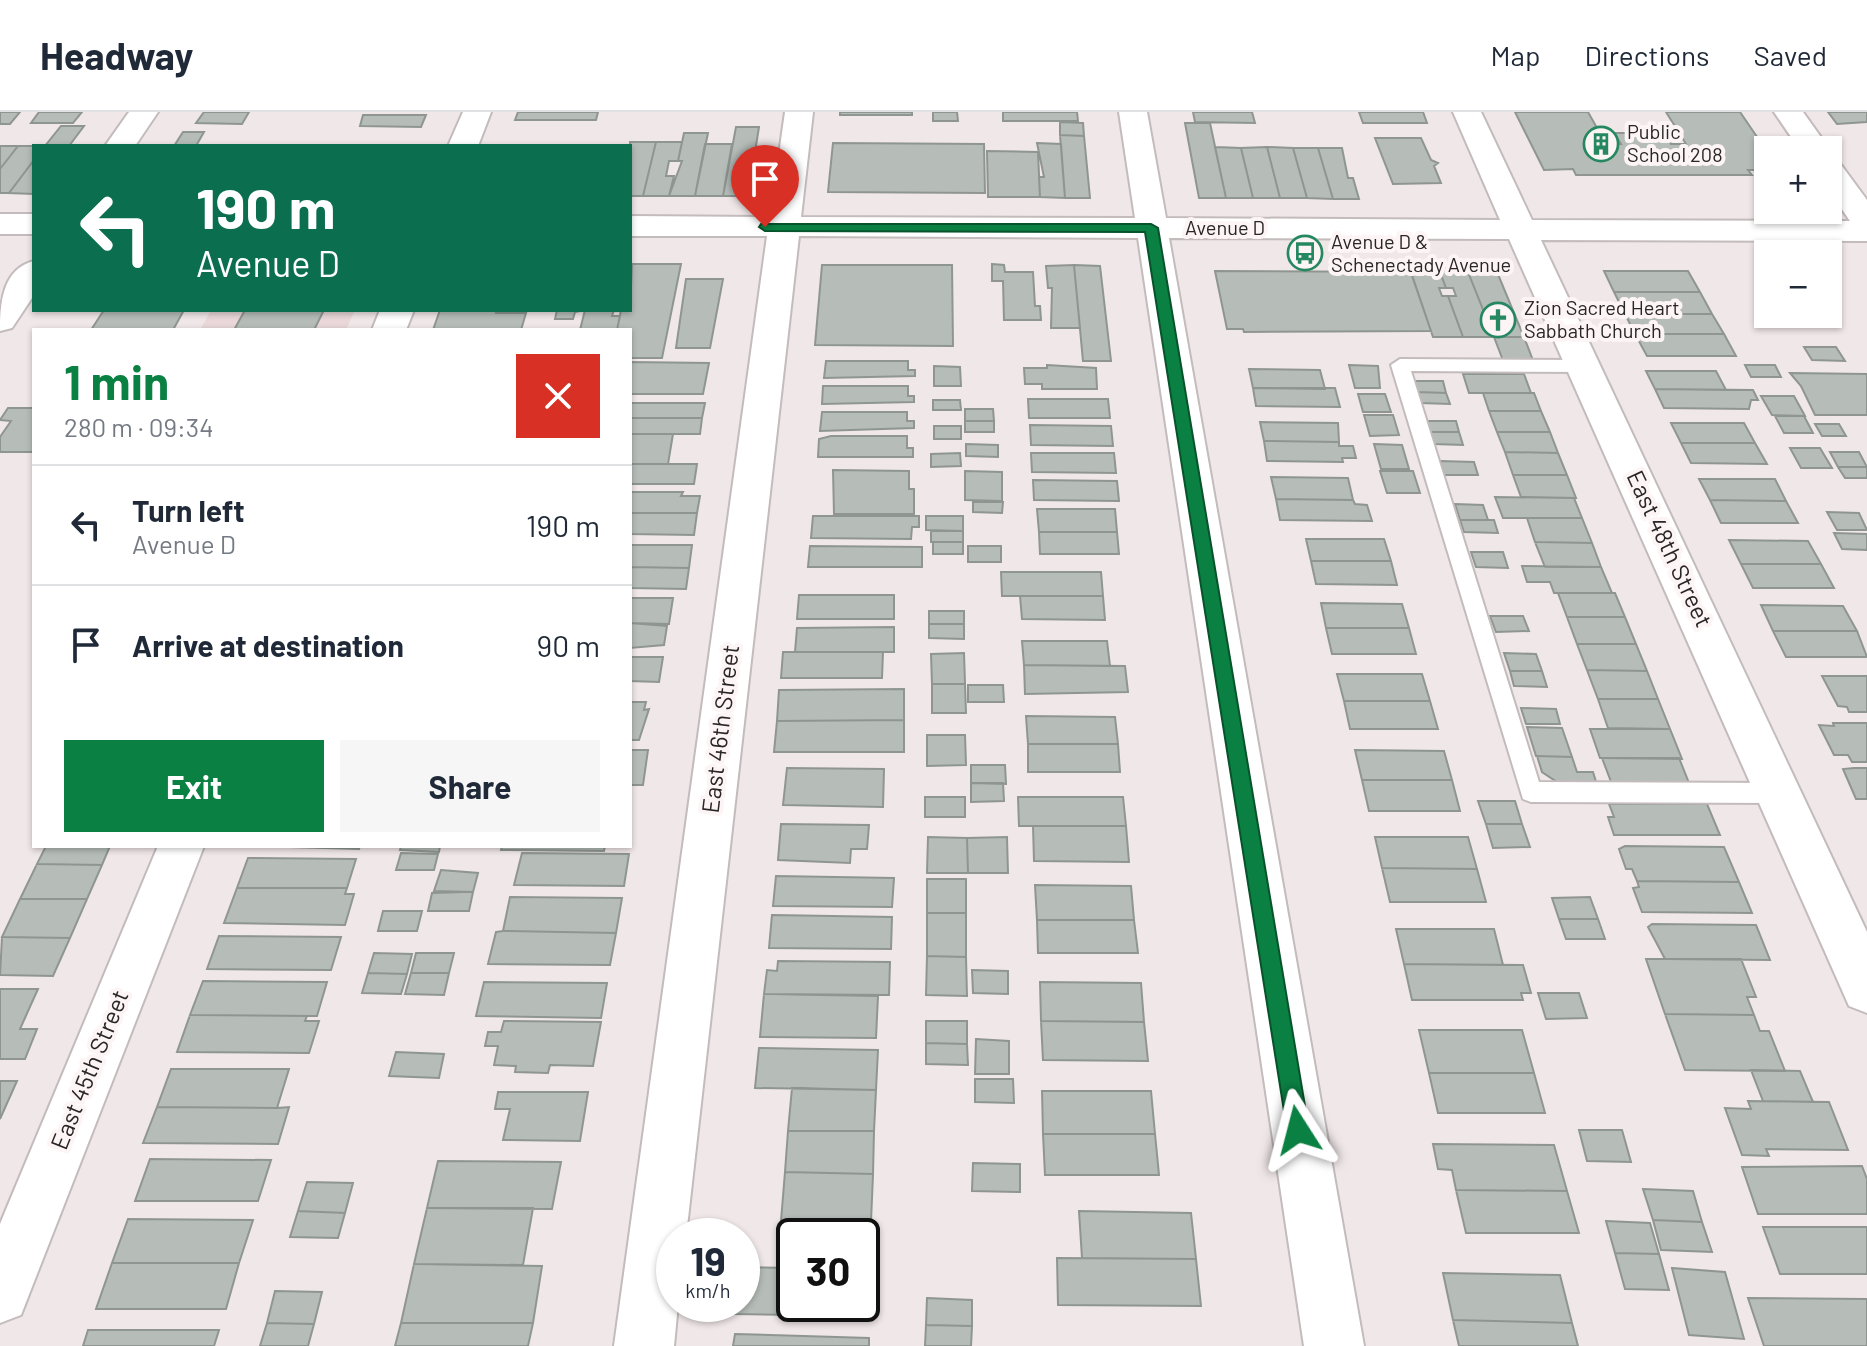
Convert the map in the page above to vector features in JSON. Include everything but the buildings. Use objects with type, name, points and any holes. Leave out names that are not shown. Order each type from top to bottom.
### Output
[{"type":"street","points":[[121,144],[144,112]]},
{"type":"street","points":[[464,144],[477,112]]},
{"type":"street","name":"East 46th Street","points":[[644,1346],[799,112]]},
{"type":"street","points":[[1133,112],[1334,1346]]},
{"type":"street","name":"East 48th Street","points":[[1467,112],[1867,988]]},
{"type":"street","points":[[1788,112],[1805,136]]},
{"type":"street","points":[[1842,187],[1867,222]]},
{"type":"street","points":[[0,224],[32,224]]},
{"type":"street","name":"Avenue D","points":[[632,226],[1867,231]]},
{"type":"street","points":[[0,320],[32,274]]},
{"type":"street","name":"East 45th Street","points":[[0,1294],[180,848]]},
{"type":"lane","points":[[1585,366],[1400,365],[1531,792],[1780,793]]},
{"type":"shaded area","points":[[210,312],[354,312],[347,328],[201,328]]},
{"type":"place","name":"Public School 208","points":[[1601,144]]},
{"type":"place","name":"Avenue D & Schenectady Avenue","points":[[1305,253]]},
{"type":"place","name":"Zion Sacred Heart Sabbath Church","points":[[1498,320]]},
{"type":"route","points":[[765,227],[1151,228],[1298,1130]]}]
